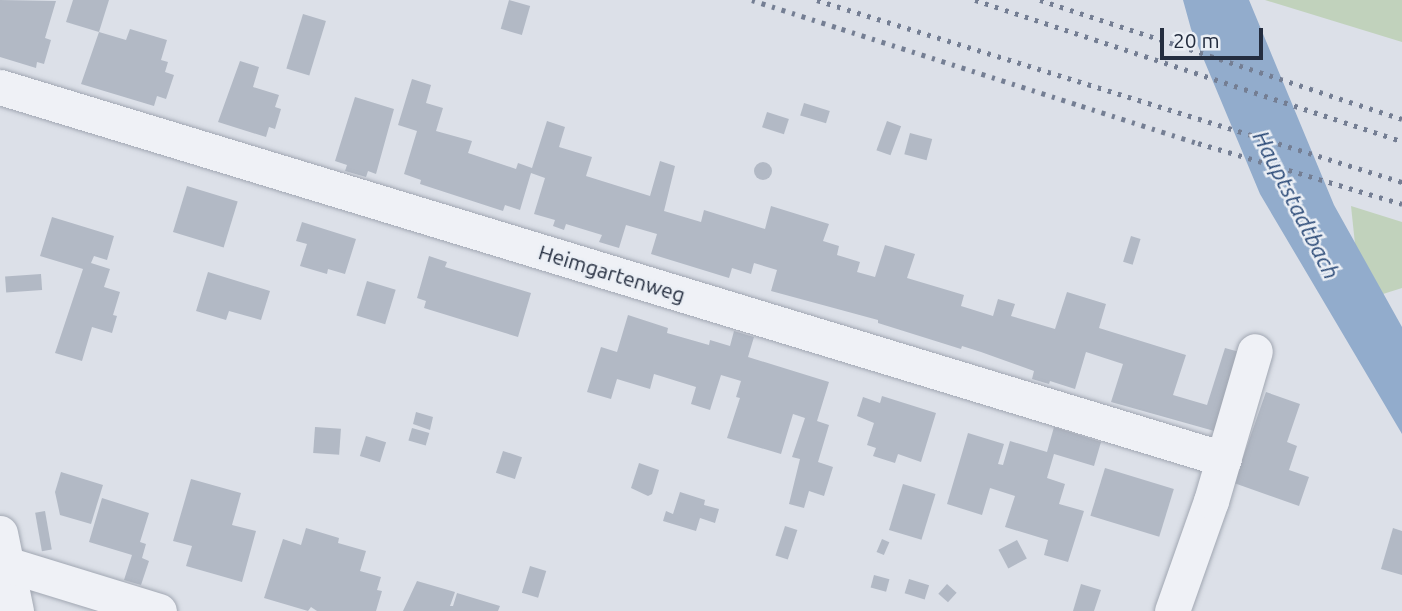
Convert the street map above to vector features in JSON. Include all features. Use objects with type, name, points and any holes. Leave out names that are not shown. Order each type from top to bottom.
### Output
[{"type":"street","name":"Heimgartenweg","points":[[0,87],[1224,459]]},
{"type":"street","points":[[1172,611],[1224,459],[1255,351]]},
{"type":"street","points":[[3,549],[16,611]]},
{"type":"street","points":[[3,549],[159,611]]},
{"type":"green space","points":[[1265,0],[1402,0],[1402,42]]},
{"type":"green space","points":[[1351,206],[1402,222],[1402,288],[1383,294],[1355,244]]},
{"type":"water","name":"Hauptstadtbach","points":[[1183,0],[1249,0],[1334,205],[1402,327],[1402,434],[1260,194],[1191,29]]},
{"type":"building","points":[[0,0],[56,1],[45,38],[51,40],[44,64],[37,62],[36,68],[0,57]]},
{"type":"building","points":[[73,0],[109,0],[99,32],[66,22]]},
{"type":"building","points":[[509,0],[530,6],[522,35],[501,29]]},
{"type":"building","points":[[303,14],[326,21],[309,76],[286,69]]},
{"type":"building","points":[[130,29],[167,40],[161,60],[168,62],[165,72],[174,75],[166,99],[157,96],[154,106],[81,84],[99,32],[126,40]]},
{"type":"building","points":[[240,61],[259,67],[253,87],[279,95],[275,107],[281,109],[275,129],[269,127],[266,137],[218,122]]},
{"type":"building","points":[[412,79],[431,85],[426,103],[443,108],[436,131],[472,141],[468,153],[516,169],[518,163],[532,168],[547,121],[565,127],[559,147],[592,157],[586,176],[650,196],[660,161],[675,166],[664,211],[701,222],[704,210],[765,229],[771,206],[829,224],[823,241],[839,246],[837,255],[860,262],[857,272],[875,277],[885,245],[915,254],[907,278],[964,295],[961,306],[993,316],[998,299],[1015,304],[1011,316],[1055,329],[1067,292],[1106,304],[1099,328],[1186,355],[1173,395],[1207,405],[1225,348],[1250,355],[1225,434],[1111,402],[1123,364],[1086,352],[1075,389],[1050,381],[1049,384],[1032,379],[1034,371],[981,352],[962,346],[961,349],[878,323],[878,320],[771,291],[777,270],[754,263],[751,274],[732,268],[729,278],[651,254],[657,234],[626,225],[619,248],[599,242],[602,235],[566,224],[564,230],[553,226],[555,220],[534,214],[545,178],[531,173],[520,210],[505,205],[503,211],[420,184],[421,180],[404,174],[417,131],[398,125]]},
{"type":"building","points":[[355,97],[394,109],[376,174],[368,171],[366,177],[345,171],[347,165],[335,161]]},
{"type":"building","points":[[804,103],[830,111],[826,123],[800,115]]},
{"type":"building","points":[[767,112],[789,119],[784,134],[762,127]]},
{"type":"building","points":[[887,121],[901,126],[890,155],[876,150]]},
{"type":"building","points":[[910,133],[932,139],[927,160],[904,154]]},
{"type":"building","points":[[759,162],[767,162],[772,171],[770,178],[759,180],[754,175],[754,167]]},
{"type":"building","points":[[187,186],[238,201],[224,247],[173,232]]},
{"type":"building","points":[[52,217],[114,236],[107,260],[94,256],[91,263],[110,269],[104,287],[120,292],[113,315],[117,316],[112,333],[92,327],[82,361],[55,353],[83,269],[40,256]]},
{"type":"building","points":[[302,222],[356,239],[345,274],[328,269],[327,274],[300,266],[307,244],[296,241]]},
{"type":"building","points":[[1131,236],[1141,239],[1133,265],[1123,262]]},
{"type":"building","points":[[429,256],[447,262],[445,267],[531,293],[518,337],[424,308],[426,301],[417,298]]},
{"type":"building","points":[[208,272],[270,291],[261,320],[229,311],[226,320],[196,311]]},
{"type":"building","points":[[41,274],[42,290],[6,292],[5,277]]},
{"type":"building","points":[[367,281],[396,290],[385,324],[356,315]]},
{"type":"building","points":[[628,315],[668,328],[667,333],[709,345],[710,340],[730,346],[734,331],[754,337],[748,357],[829,382],[817,421],[829,425],[818,462],[833,467],[824,496],[809,491],[804,508],[789,504],[800,459],[792,457],[805,418],[793,414],[781,454],[727,438],[740,398],[736,397],[741,381],[721,375],[710,410],[691,404],[696,387],[654,374],[650,389],[617,379],[611,399],[587,392],[601,347],[617,352]]},
{"type":"building","points":[[1266,392],[1300,404],[1287,442],[1297,446],[1289,470],[1309,477],[1299,506],[1234,483]]},
{"type":"building","points":[[882,396],[936,413],[921,462],[898,454],[895,463],[873,456],[876,448],[867,445],[874,423],[857,416],[863,397],[880,403]]},
{"type":"building","points":[[416,412],[433,417],[430,430],[413,424]]},
{"type":"building","points":[[315,427],[341,429],[339,455],[313,453]]},
{"type":"building","points":[[1054,427],[1101,442],[1094,466],[1054,454],[1047,478],[1065,484],[1059,504],[1084,511],[1068,562],[1044,555],[1048,540],[1005,527],[1015,496],[990,488],[982,515],[947,504],[968,433],[1004,444],[998,464],[1003,465],[1010,441],[1047,452]]},
{"type":"building","points":[[412,428],[429,433],[426,445],[408,440]]},
{"type":"building","points":[[366,436],[386,442],[380,462],[360,456]]},
{"type":"building","points":[[503,451],[522,457],[515,479],[496,473]]},
{"type":"building","points":[[639,463],[659,470],[652,494],[648,496],[631,488]]},
{"type":"building","points":[[1105,468],[1174,489],[1159,537],[1090,516]]},
{"type":"building","points":[[61,472],[103,485],[91,524],[60,515],[55,492]]},
{"type":"building","points":[[191,479],[241,493],[232,525],[256,531],[242,582],[186,566],[192,546],[173,541]]},
{"type":"building","points":[[903,484],[936,494],[921,540],[889,530]]},
{"type":"building","points":[[680,492],[705,500],[704,505],[719,509],[715,523],[700,518],[696,531],[663,521],[666,511],[673,514]]},
{"type":"building","points":[[102,498],[149,513],[140,542],[146,544],[142,558],[149,561],[141,585],[124,580],[132,555],[89,542]]},
{"type":"building","points":[[45,511],[52,549],[42,551],[35,513]]},
{"type":"building","points":[[785,526],[797,530],[788,559],[775,555]]},
{"type":"building","points":[[306,528],[339,538],[338,543],[366,551],[360,571],[381,577],[377,590],[382,591],[376,611],[317,611],[311,607],[308,611],[264,598],[283,539],[301,545]]},
{"type":"building","points":[[1393,528],[1402,531],[1402,575],[1381,569]]},
{"type":"building","points":[[882,539],[889,542],[884,555],[877,552]]},
{"type":"building","points":[[1017,540],[1027,559],[1008,568],[998,550]]},
{"type":"building","points":[[530,566],[546,571],[538,598],[522,593]]},
{"type":"building","points":[[874,575],[889,579],[886,592],[871,588]]},
{"type":"building","points":[[909,579],[929,585],[925,599],[905,593]]},
{"type":"building","points":[[417,581],[455,592],[450,606],[453,606],[457,593],[500,606],[498,611],[403,611]]},
{"type":"building","points":[[947,584],[957,593],[948,602],[938,594]]},
{"type":"building","points":[[1081,584],[1101,590],[1094,611],[1073,611]]},
{"type":"railway","points":[[752,0],[1198,143],[1402,204]]},
{"type":"railway","points":[[817,0],[1402,182]]},
{"type":"railway","points":[[975,0],[1402,141]]},
{"type":"railway","points":[[1040,0],[1402,119]]}]
